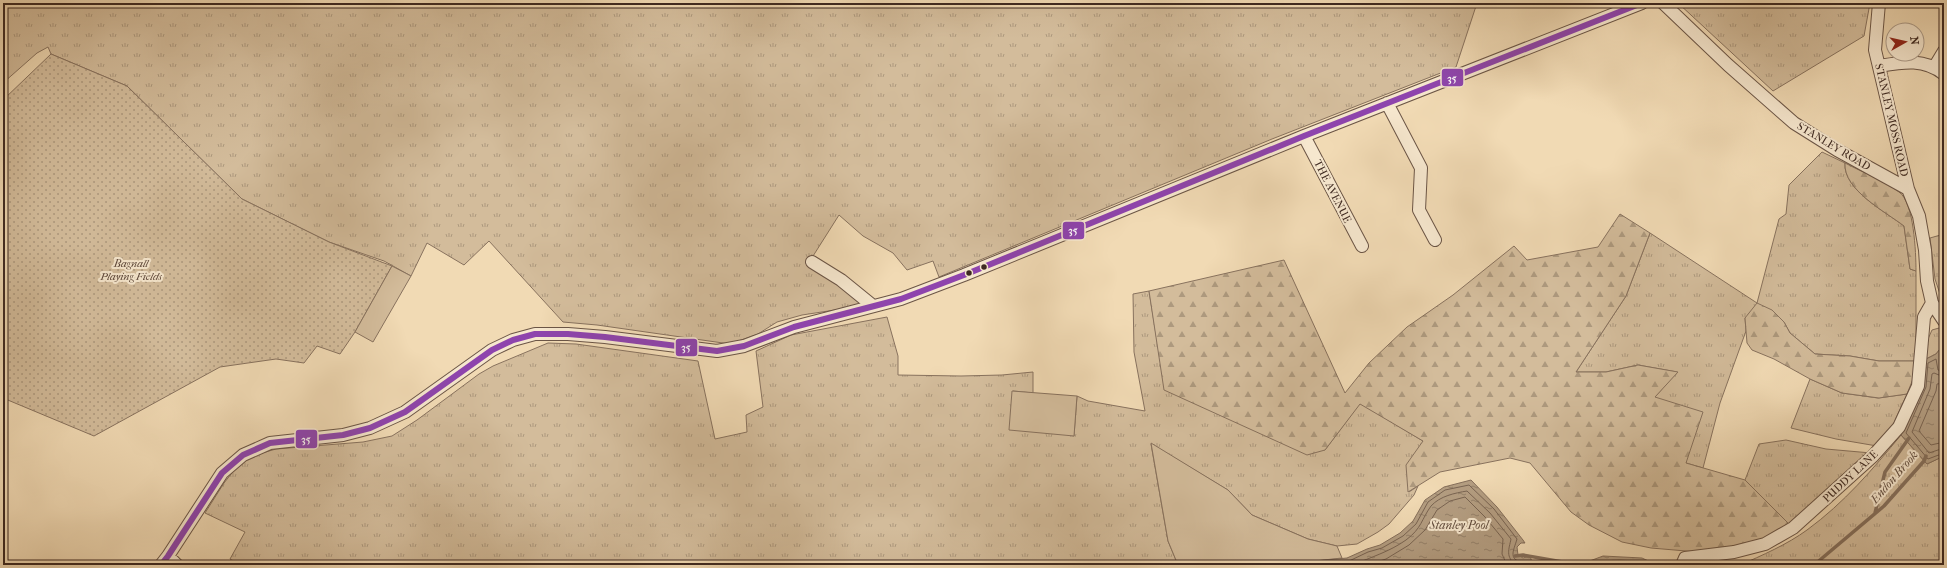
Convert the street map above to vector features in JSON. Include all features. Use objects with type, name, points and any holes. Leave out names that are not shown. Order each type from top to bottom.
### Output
[{"type":"street","points":[[169,562],[222,473],[243,454],[270,444],[343,435],[370,428],[405,412],[492,350],[513,340],[535,334],[568,334],[605,337],[717,351],[744,346],[794,327],[901,299],[964,275],[1304,136],[1642,3]]},
{"type":"street","name":"STANLEY ROAD","points":[[1663,3],[1728,65],[1794,123],[1837,150],[1908,189]]},
{"type":"street","name":"STANLEY MOSS ROAD","points":[[1879,3],[1875,50],[1908,189]]},
{"type":"street","points":[[1879,66],[1919,61],[1939,70],[1944,51]]},
{"type":"street","points":[[1387,103],[1421,168],[1419,210],[1435,240]]},
{"type":"street","name":"THE AVENUE","points":[[1304,136],[1362,246]]},
{"type":"street","points":[[1908,189],[1918,216],[1925,250],[1927,281],[1932,303],[1944,321]]},
{"type":"street","points":[[812,262],[841,280],[873,306]]},
{"type":"street","name":"PUDDY LANE","points":[[1682,565],[1684,558],[1734,552],[1765,544],[1793,528],[1873,456],[1898,427],[1918,386],[1924,317],[1932,303]]},
{"type":"green space","points":[[3,3],[1477,3],[1456,67],[1272,139],[939,277],[933,261],[907,270],[893,253],[863,236],[839,215],[808,264],[864,302],[848,308],[802,315],[777,322],[758,334],[730,344],[597,325],[563,322],[489,241],[464,265],[427,243],[411,276],[384,261],[329,242],[242,199],[127,86],[51,54],[48,47],[37,53],[3,83]]},
{"type":"green space","points":[[1678,3],[1870,3],[1864,36],[1773,91]]},
{"type":"green space","name":"Bagnall Playing Fields","points":[[51,54],[127,86],[242,199],[329,242],[392,266],[355,332],[340,354],[317,346],[304,363],[276,359],[220,367],[94,436],[3,398],[3,100]]},
{"type":"green space","points":[[1822,152],[1845,163],[1846,173],[1858,191],[1877,207],[1904,226],[1910,269],[1916,271],[1916,361],[1879,361],[1850,356],[1815,354],[1790,333],[1784,322],[1745,318],[1746,331],[1720,403],[1703,468],[1686,463],[1655,397],[1677,372],[1638,365],[1606,372],[1576,372],[1626,296],[1650,233],[1757,303],[1779,219],[1786,214],[1789,185]]},
{"type":"green space","points":[[1845,163],[1886,184],[1899,192],[1904,198],[1908,206],[1913,228],[1916,271],[1910,269],[1904,226],[1877,207],[1858,191],[1846,173]]},
{"type":"green space","points":[[1620,214],[1650,233],[1626,296],[1576,372],[1606,372],[1638,365],[1678,372],[1655,397],[1703,412],[1686,463],[1745,480],[1789,524],[1761,540],[1733,547],[1698,552],[1651,548],[1622,542],[1589,525],[1571,512],[1530,463],[1510,458],[1440,472],[1408,492],[1406,465],[1423,441],[1360,404],[1325,450],[1307,455],[1164,390],[1149,291],[1284,260],[1345,393],[1369,363],[1407,327],[1453,295],[1514,246],[1527,260],[1598,247]]},
{"type":"green space","points":[[1944,234],[1944,306],[1935,279],[1930,238]]},
{"type":"green space","points":[[392,266],[411,276],[373,342],[355,332]]},
{"type":"green space","points":[[1149,291],[1165,390],[1325,450],[1360,403],[1423,441],[1409,492],[1418,486],[1414,495],[1389,524],[1357,544],[1337,546],[1308,539],[1252,515],[1228,490],[1151,444],[1168,541],[1178,565],[241,565],[230,559],[245,532],[205,513],[224,483],[239,464],[255,455],[276,449],[363,442],[392,436],[417,420],[479,374],[493,366],[548,343],[576,344],[698,361],[715,439],[747,432],[746,415],[763,407],[756,351],[791,335],[887,317],[898,356],[898,375],[961,376],[1002,375],[1033,372],[1033,393],[1013,391],[1074,436],[1077,396],[1088,401],[1145,411],[1134,352],[1133,294]]},
{"type":"green space","points":[[1757,303],[1772,310],[1784,322],[1790,333],[1815,354],[1850,356],[1879,361],[1916,361],[1915,374],[1907,394],[1879,398],[1842,393],[1810,379],[1774,359],[1752,350],[1747,343],[1745,318]]},
{"type":"green space","points":[[1939,328],[1944,331],[1944,344],[1936,354],[1924,360],[1928,339],[1932,330]]},
{"type":"green space","points":[[1810,379],[1842,393],[1878,398],[1907,394],[1892,427],[1877,446],[1836,439],[1791,428]]},
{"type":"green space","points":[[1012,391],[1077,396],[1074,436],[1009,430]]},
{"type":"green space","points":[[1901,435],[1927,464],[1944,456],[1944,565],[1740,565],[1791,540],[1821,520],[1846,497]]},
{"type":"green space","points":[[1786,440],[1826,449],[1871,453],[1789,524],[1745,480],[1759,444]]},
{"type":"green space","points":[[1151,443],[1228,490],[1252,515],[1308,539],[1337,546],[1342,558],[1305,562],[1299,565],[1178,565],[1168,541]]},
{"type":"water","points":[[1944,344],[1942,368],[1944,369],[1944,456],[1927,464],[1901,435],[1924,360],[1936,354]]},
{"type":"water","name":"Stanley Pool","points":[[1471,480],[1497,507],[1523,540],[1525,543],[1521,543],[1517,547],[1518,555],[1523,558],[1530,556],[1533,565],[1299,565],[1305,562],[1347,558],[1380,545],[1400,533],[1413,521],[1425,500],[1444,487]]},
{"type":"water","points":[[1603,556],[1642,558],[1657,565],[1586,565],[1587,562]]},
{"type":"waterway","points":[[1875,513],[1885,472],[1909,438]]},
{"type":"waterway","name":"Endon Brook","points":[[1814,565],[1884,506],[1924,461],[1926,456]]},
{"type":"waterway","name":"Endon Brook","points":[[1515,556],[1523,555],[1580,565]]},
{"type":"transit line","name":"35","points":[[161,565],[222,473],[243,455],[270,443],[343,435],[370,428],[405,412],[492,350],[513,340],[535,334],[568,334],[605,337],[717,351],[744,346],[794,327],[901,299],[964,275],[1304,136],[1642,3]]}]
